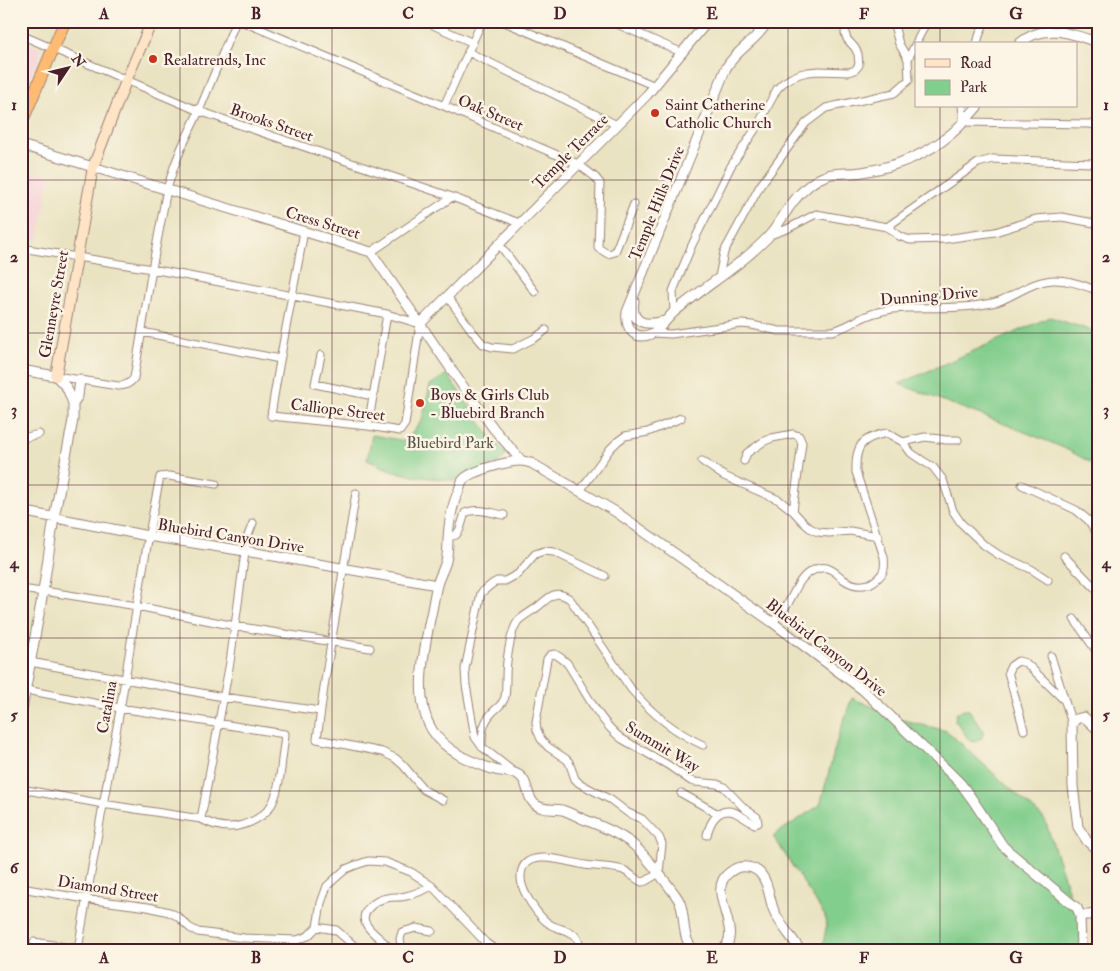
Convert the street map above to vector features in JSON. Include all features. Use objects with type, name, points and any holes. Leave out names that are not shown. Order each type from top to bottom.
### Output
[{"type":"highway","points":[[21,124],[65,21]]},
{"type":"main road","name":"Glenneyre Street","points":[[56,376],[93,167],[126,81],[152,21]]},
{"type":"street","points":[[21,370],[118,386],[129,384],[134,378],[167,189],[187,134],[236,21]]},
{"type":"street","name":"Oak Street","points":[[241,21],[578,164],[600,183],[598,248],[608,254],[615,252],[634,204]]},
{"type":"street","points":[[424,21],[472,43]]},
{"type":"street","points":[[444,106],[482,21]]},
{"type":"street","points":[[502,21],[654,86]]},
{"type":"street","points":[[610,21],[683,53]]},
{"type":"street","name":"Temple Terrace","points":[[420,324],[617,125],[683,53],[708,21]]},
{"type":"street","name":"Temple Hills Drive","points":[[654,333],[642,336],[637,335],[627,324],[628,312],[726,68],[731,58],[759,34],[768,21]]},
{"type":"street","points":[[674,312],[673,291],[692,245],[731,166],[758,125],[777,90],[791,78],[800,74],[808,72],[849,72],[855,70],[859,65],[855,48],[846,39],[845,33],[848,21]]},
{"type":"street","points":[[893,21],[899,44],[908,59]]},
{"type":"street","points":[[916,42],[927,21]]},
{"type":"street","points":[[978,42],[985,21]]},
{"type":"street","points":[[1022,42],[1031,35],[1044,31],[1060,32],[1099,42]]},
{"type":"street","name":"Brooks Street","points":[[21,35],[198,111],[452,197],[519,223]]},
{"type":"street","points":[[719,277],[724,252],[735,230],[760,186],[806,123],[826,108],[894,93],[908,80],[908,59],[915,45]]},
{"type":"street","points":[[468,52],[617,125]]},
{"type":"street","points":[[962,108],[964,122]]},
{"type":"street","points":[[654,333],[674,312],[755,250],[770,235],[793,201],[815,181],[828,175],[862,172],[905,162],[940,143],[964,122],[976,108]]},
{"type":"street","points":[[964,122],[1099,125]]},
{"type":"street","name":"Cress Street","points":[[21,145],[371,252],[487,420],[521,460]]},
{"type":"street","points":[[887,227],[985,160],[1099,164]]},
{"type":"street","points":[[371,252],[452,197]]},
{"type":"street","points":[[770,235],[787,229],[816,214],[887,227],[899,236],[910,240],[945,239],[995,232],[1036,219],[1062,217],[1099,224]]},
{"type":"street","points":[[142,332],[280,359],[304,232]]},
{"type":"street","points":[[499,244],[535,292]]},
{"type":"street","points":[[21,248],[152,269],[387,314],[420,324]]},
{"type":"street","name":"Dunning Drive","points":[[654,333],[671,334],[741,324],[779,331],[832,331],[839,330],[874,313],[892,309],[980,305],[1000,301],[1020,290],[1044,281],[1054,280],[1067,281],[1099,291]]},
{"type":"street","points":[[447,296],[483,344],[513,349],[546,330]]},
{"type":"street","points":[[635,296],[633,308],[637,318],[645,324],[664,321]]},
{"type":"street","points":[[368,426],[387,314]]},
{"type":"street","points":[[664,321],[671,334]]},
{"type":"street","name":"Calliope Street","points":[[280,359],[271,416],[368,426],[397,432],[405,424],[420,324]]},
{"type":"street","points":[[321,355],[315,384],[373,396]]},
{"type":"street","name":"Glenneyre Street","points":[[56,376],[67,388],[73,403]]},
{"type":"street","points":[[21,715],[54,518],[74,420],[73,403],[78,396],[80,380]]},
{"type":"street","points":[[580,491],[610,449],[618,441],[625,436],[648,432],[681,418]]},
{"type":"street","points":[[772,622],[785,608],[802,579],[809,572],[818,568],[827,568],[852,584],[866,586],[880,576],[885,567],[884,557],[856,472],[856,461],[858,449],[864,442],[873,436],[887,433],[903,442],[911,452],[933,467],[943,480],[953,511],[961,523],[984,545],[1048,580]]},
{"type":"street","points":[[21,447],[23,438],[39,434]]},
{"type":"street","points":[[744,461],[747,453],[763,442],[772,438],[793,434],[800,436],[802,443],[793,511]]},
{"type":"street","points":[[903,442],[925,437],[958,440]]},
{"type":"street","points":[[515,773],[495,770],[452,751],[431,728],[423,706],[422,688],[423,658],[437,585],[446,561],[451,514],[457,494],[464,479],[475,472],[488,467],[521,460]]},
{"type":"street","name":"Bluebird Canyon Drive","points":[[521,460],[580,491],[628,520],[772,622],[863,690],[948,770],[972,799],[1003,846],[1077,908],[1080,915]]},
{"type":"street","points":[[702,461],[724,476],[779,500],[810,528],[818,532],[850,531],[878,536]]},
{"type":"street","name":"Catalina","points":[[80,949],[86,899],[148,536],[160,477],[169,476],[216,484]]},
{"type":"street","points":[[1022,485],[1076,510],[1088,520],[1099,536]]},
{"type":"street","points":[[356,494],[317,739],[382,752],[395,758],[424,790],[443,800]]},
{"type":"street","points":[[448,537],[456,535],[465,513],[470,510],[504,515]]},
{"type":"street","name":"Bluebird Canyon Drive","points":[[21,511],[148,536],[437,585]]},
{"type":"street","points":[[201,819],[230,662],[247,538],[253,523]]},
{"type":"street","points":[[604,576],[554,552],[544,551],[535,554],[518,574],[505,581],[497,581],[481,592],[465,669],[475,737],[482,747],[520,775],[530,800],[535,805],[542,808],[561,810],[624,837],[642,853],[679,900],[684,916],[686,935],[690,946],[694,950]]},
{"type":"street","points":[[1064,556],[1099,592]]},
{"type":"street","points":[[21,589],[137,606],[234,626],[370,648]]},
{"type":"street","points":[[482,747],[484,726],[490,714],[502,704],[505,697],[506,674],[513,628],[525,615],[555,594],[563,595],[570,599],[639,698],[668,724],[703,745]]},
{"type":"street","points":[[1074,619],[1099,655]]},
{"type":"street","name":"Summit Way","points":[[659,873],[662,844],[653,830],[642,819],[628,813],[610,800],[579,783],[575,779],[569,762],[548,747],[541,739],[536,722],[547,659],[555,654],[567,663],[603,720],[616,734],[691,781],[717,784],[724,787],[745,809],[757,818],[758,823],[755,824],[734,812],[726,811],[718,814]]},
{"type":"street","points":[[1051,656],[1072,724],[1074,786],[1078,827],[1087,841],[1099,852]]},
{"type":"street","points":[[1024,730],[1008,672],[1011,666],[1018,661],[1026,663],[1065,702]]},
{"type":"street","points":[[30,662],[223,697],[320,712]]},
{"type":"street","points":[[21,789],[201,819],[211,825],[237,827],[252,822],[264,814],[274,802],[279,784],[284,734],[120,708],[24,689]]},
{"type":"street","points":[[1072,724],[1076,719],[1084,717],[1099,731]]},
{"type":"street","points":[[681,793],[718,814],[709,825],[707,835]]},
{"type":"street","points":[[579,950],[580,942],[578,938],[574,934],[544,920],[526,896],[520,876],[522,868],[526,863],[533,859],[544,857],[622,870],[642,882],[659,873]]},
{"type":"street","points":[[359,950],[336,930],[317,927],[321,903],[327,886],[346,870],[356,864],[368,861],[385,862],[411,872],[432,886],[486,943],[496,950]]},
{"type":"street","points":[[722,950],[726,948],[730,938],[721,883],[726,874],[742,866],[757,870],[763,877],[775,914],[800,950]]},
{"type":"street","points":[[390,950],[367,926],[364,920],[365,913],[378,901],[405,896],[432,886]]},
{"type":"street","name":"Diamond Street","points":[[21,888],[148,907],[169,912],[198,932],[244,938],[297,940],[308,936],[317,927]]},
{"type":"street","points":[[1081,950],[1080,915],[1099,913]]},
{"type":"street","points":[[402,950],[400,939],[402,932],[416,928],[432,932]]},
{"type":"street","points":[[34,942],[80,949]]},
{"type":"shaded area","points":[[21,40],[39,48],[40,57],[24,96],[21,95]]},
{"type":"shaded area","points":[[21,169],[50,175],[38,241],[21,238]]},
{"type":"green space","points":[[1050,317],[1099,333],[1099,467],[1064,448],[899,384]]},
{"type":"green space","name":"Bluebird Park","points":[[447,374],[490,436],[505,452],[505,456],[501,461],[459,481],[413,476],[393,471],[367,460],[372,435],[406,441],[422,420],[430,385]]},
{"type":"green space","points":[[852,698],[903,720],[947,731],[1045,820],[1088,950],[822,950],[826,928],[825,916],[773,836],[820,805],[838,737]]},
{"type":"green space","points":[[963,709],[969,710],[984,731],[982,738],[975,742],[970,741],[955,720],[956,714]]},
{"type":"place","name":"Realatrends, Inc","points":[[153,59]]},
{"type":"place","name":"Saint Catherine Catholic Church","points":[[655,113]]},
{"type":"place","name":"Boys & Girls Club - Bluebird Branch","points":[[420,403]]}]
